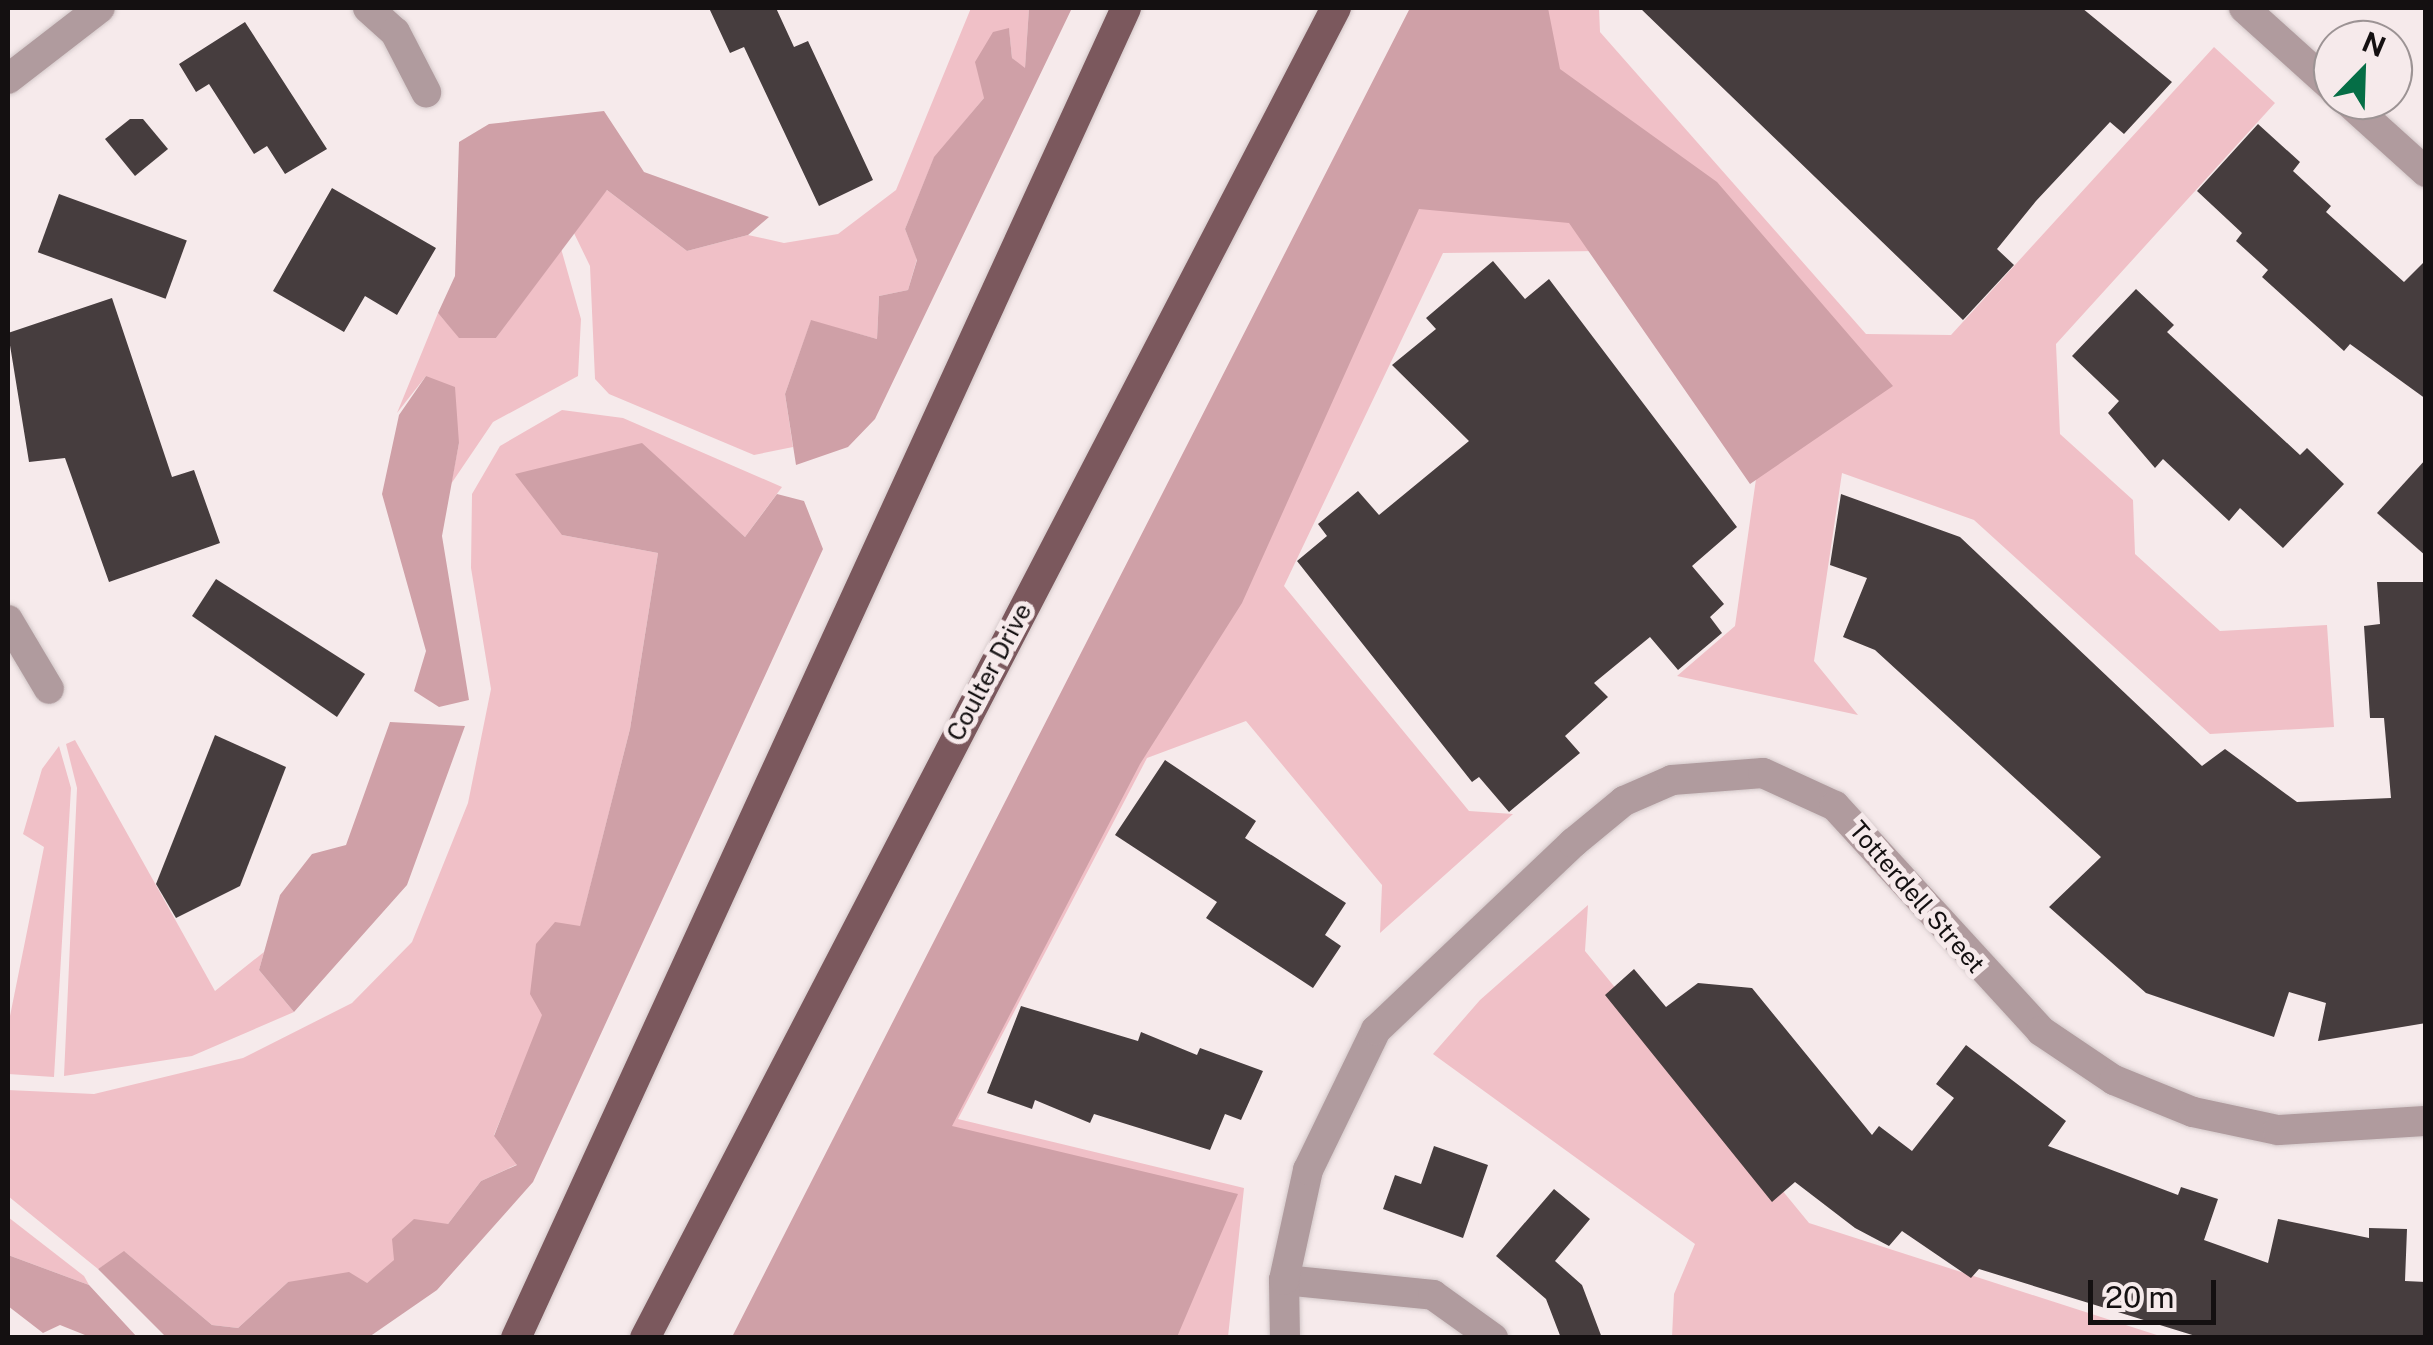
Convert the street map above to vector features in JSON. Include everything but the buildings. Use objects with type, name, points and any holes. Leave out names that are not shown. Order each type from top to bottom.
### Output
[{"type":"main road","points":[[516,1338],[1126,8]]},
{"type":"main road","name":"Coulter Drive","points":[[645,1338],[1336,8]]},
{"type":"street","points":[[8,79],[100,8]]},
{"type":"street","points":[[368,8],[395,32],[426,92]]},
{"type":"street","points":[[2244,8],[2313,70]]},
{"type":"street","points":[[2368,120],[2426,172]]},
{"type":"street","points":[[8,620],[49,689]]},
{"type":"street","name":"Totterdell Street","points":[[1285,1338],[1284,1280],[1308,1170],[1353,1066],[1428,972],[1525,883],[1624,801],[1672,780],[1763,773],[1835,806],[2016,1007],[2114,1080],[2194,1112],[2278,1130],[2426,1120]]},
{"type":"street","points":[[1284,1280],[1433,1295],[1493,1338]]},
{"type":"shaded area","points":[[971,8],[1029,8],[1025,69],[1012,58],[1009,29],[984,98],[934,158],[905,229],[917,259],[908,290],[879,296],[877,339],[811,321],[785,394],[793,447],[754,455],[609,394],[595,379],[590,266],[572,229],[588,208],[607,190],[687,251],[748,235],[784,243],[838,234],[896,190]]},
{"type":"shaded area","points":[[1029,8],[1072,8],[875,419],[848,447],[796,465],[785,394],[811,320],[877,339],[879,296],[908,290],[917,260],[905,229],[934,157],[984,98],[975,62],[993,32],[1009,28],[1012,58],[1025,68]]},
{"type":"shaded area","points":[[1410,8],[1548,8],[1560,69],[1717,182],[1893,386],[1750,484],[1569,223],[1419,209],[1242,603],[1140,764],[952,1126],[1238,1194],[1177,1337],[732,1337]]},
{"type":"shaded area","points":[[1509,8],[1599,8],[1600,32],[1866,334],[1951,335],[2214,47],[2275,103],[2056,344],[2060,434],[2133,500],[2135,554],[2220,631],[2327,625],[2334,727],[2210,734],[1974,520],[1842,473],[1814,661],[1858,715],[1677,676],[1735,626],[1756,479],[1598,251],[1443,253],[1284,586],[1469,811],[1513,814],[1380,933],[1382,885],[1246,721],[1147,758],[958,1119],[1244,1188],[1228,1337],[816,1338]]},
{"type":"shaded area","points":[[604,111],[644,172],[769,217],[748,235],[687,251],[607,190],[496,338],[459,338],[438,313],[455,276],[459,142],[489,124]]},
{"type":"shaded area","points":[[560,245],[581,319],[578,376],[493,422],[451,484],[459,443],[426,376],[397,413],[438,313],[460,338],[496,338]]},
{"type":"shaded area","points":[[426,376],[455,387],[459,443],[442,536],[469,700],[439,707],[414,691],[426,651],[382,494],[399,415]]},
{"type":"shaded area","points":[[562,410],[623,418],[782,487],[745,537],[642,444],[562,535],[658,553],[630,729],[580,927],[494,1135],[518,1164],[481,1181],[448,1224],[367,1283],[288,1282],[238,1328],[212,1325],[125,1252],[98,1269],[8,1196],[8,1090],[94,1094],[243,1058],[352,1003],[412,942],[468,803],[491,689],[471,568],[472,494],[500,446]]},
{"type":"shaded area","points":[[642,443],[745,537],[777,494],[804,501],[823,549],[533,1182],[437,1290],[369,1337],[166,1337],[98,1269],[124,1251],[212,1325],[238,1328],[288,1282],[349,1272],[367,1283],[394,1260],[392,1239],[414,1219],[448,1224],[481,1181],[517,1165],[494,1136],[542,1015],[530,994],[536,944],[555,922],[580,926],[630,729],[658,553],[562,535],[515,474]]},
{"type":"shaded area","points":[[390,722],[465,726],[407,885],[294,1012],[259,970],[280,895],[312,854],[346,845]]},
{"type":"shaded area","points":[[75,740],[215,991],[264,952],[259,970],[294,1012],[192,1056],[64,1076],[77,788],[66,744]]},
{"type":"shaded area","points":[[59,746],[71,788],[54,1077],[8,1074],[8,1026],[44,847],[23,834],[42,769]]},
{"type":"shaded area","points":[[1588,905],[1585,951],[1809,1223],[2163,1337],[1672,1337],[1674,1294],[1695,1244],[1433,1054],[1480,1000]]},
{"type":"shaded area","points":[[8,1217],[84,1276],[89,1285],[8,1255]]},
{"type":"shaded area","points":[[8,1255],[89,1285],[137,1337],[90,1337],[60,1325],[43,1333],[8,1306]]}]
